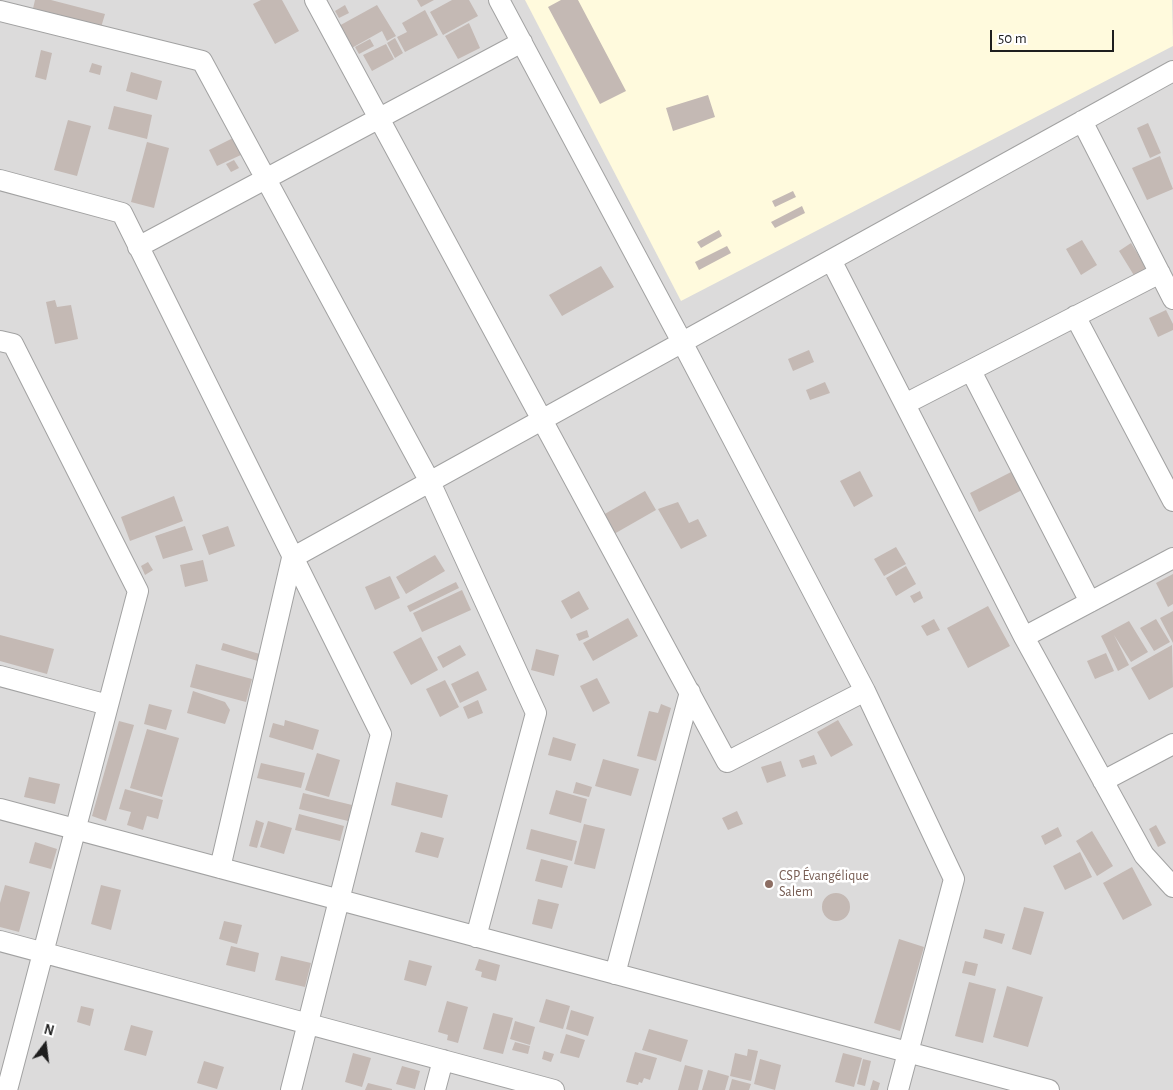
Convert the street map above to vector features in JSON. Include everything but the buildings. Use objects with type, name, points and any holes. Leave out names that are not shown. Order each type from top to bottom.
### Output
[{"type":"street","points":[[315,0],[728,762],[865,691]]},
{"type":"street","points":[[499,0],[682,342],[865,691],[954,879],[898,1090]]},
{"type":"street","points":[[0,11],[202,61],[430,482],[536,713],[476,936]]},
{"type":"street","points":[[138,247],[522,42]]},
{"type":"street","points":[[220,868],[292,558],[1173,71]]},
{"type":"street","points":[[1082,121],[1173,299]]},
{"type":"street","points":[[0,180],[122,213],[381,734],[291,1090]]},
{"type":"street","points":[[831,260],[1024,637],[1144,855],[1173,887]]},
{"type":"street","points":[[905,404],[1160,273]]},
{"type":"street","points":[[1075,316],[1173,501]]},
{"type":"street","points":[[0,341],[13,344],[138,591],[7,1090]]},
{"type":"street","points":[[970,371],[1090,602]]},
{"type":"street","points":[[1024,637],[1173,558]]},
{"type":"street","points":[[0,676],[108,705]]},
{"type":"street","points":[[615,974],[690,692]]},
{"type":"street","points":[[1103,781],[1173,744]]},
{"type":"street","points":[[0,809],[1049,1090]]},
{"type":"street","points":[[0,941],[554,1090]]},
{"type":"street","points":[[435,1090],[442,1060]]},
{"type":"shaded area","points":[[0,0],[1173,0],[1173,1090],[0,1090]]},
{"type":"shaded area","points":[[525,0],[1172,0],[1173,46],[681,301]]},
{"type":"place","name":"CSP Évangélique Salem","points":[[769,884]]}]
